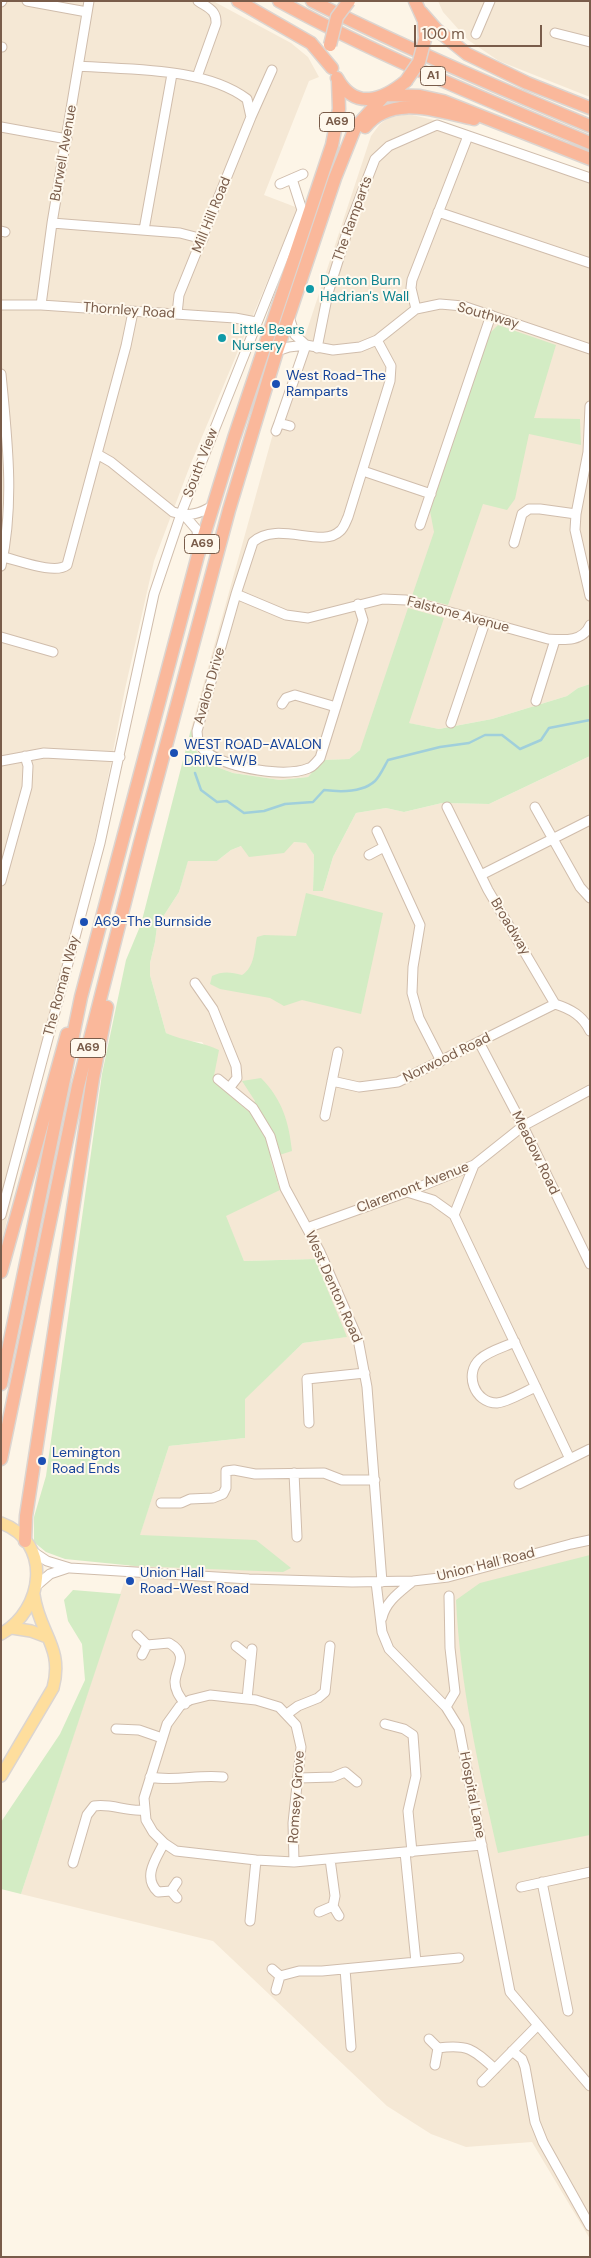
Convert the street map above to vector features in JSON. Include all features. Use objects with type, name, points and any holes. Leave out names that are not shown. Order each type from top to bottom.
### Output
[{"type":"highway","points":[[238,1],[311,43],[332,68],[343,88],[354,95],[364,99],[385,96],[420,96],[444,101],[590,159]]},
{"type":"highway","name":"A1","points":[[279,1],[368,46],[474,95],[590,143]]},
{"type":"highway","name":"A1","points":[[312,1],[376,34],[478,80],[590,126]]},
{"type":"highway","points":[[332,68],[330,45],[337,17],[349,1]]},
{"type":"highway","points":[[385,96],[406,81],[419,62],[425,39],[424,21],[417,4]]},
{"type":"highway","points":[[417,4],[436,29],[467,54],[527,83],[590,108]]},
{"type":"highway","name":"A69","points":[[1,1384],[81,997],[198,555],[327,163],[339,109],[338,81]]},
{"type":"highway","name":"A69","points":[[1,1460],[78,1086],[224,526],[277,351],[335,178],[355,128],[385,96]]},
{"type":"highway","points":[[335,178],[365,127],[371,119],[385,111],[402,106],[499,124]]},
{"type":"highway","points":[[28,1545],[26,1516],[93,1078],[140,843]]},
{"type":"highway","points":[[1,1272],[62,1047],[81,997]]},
{"type":"main road","points":[[1,1776],[53,1688],[56,1676],[56,1656],[37,1611],[35,1590],[36,1567],[28,1545],[4,1524]]},
{"type":"main road","points":[[1,1634],[12,1628],[26,1612],[35,1590]]},
{"type":"main road","points":[[12,1628],[31,1631],[47,1637]]},
{"type":"street","points":[[26,1],[88,12]]},
{"type":"street","name":"Burwell Avenue","points":[[41,305],[52,223],[89,1]]},
{"type":"street","points":[[197,77],[215,29],[217,17],[214,12],[198,1]]},
{"type":"street","points":[[476,34],[490,1]]},
{"type":"street","points":[[555,33],[590,42]]},
{"type":"street","points":[[79,66],[197,77],[239,93],[247,99],[251,117]]},
{"type":"street","name":"Mill Hill Road","points":[[177,314],[179,295],[272,70]]},
{"type":"street","points":[[144,230],[172,74]]},
{"type":"street","name":"The Ramparts","points":[[317,348],[328,293],[349,226],[375,159],[389,146],[437,125],[468,136]]},
{"type":"street","points":[[1,127],[67,139]]},
{"type":"street","points":[[416,309],[411,288],[412,280],[468,136],[590,178]]},
{"type":"street","points":[[280,184],[303,174]]},
{"type":"street","name":"South View","points":[[120,757],[142,641],[154,594],[256,322],[302,210],[292,179]]},
{"type":"street","points":[[438,212],[590,263]]},
{"type":"street","points":[[52,223],[180,233],[203,239]]},
{"type":"street","name":"Southway","points":[[277,351],[306,345],[317,348],[347,350],[377,340],[416,309],[440,304],[463,306],[590,349]]},
{"type":"street","name":"Thornley Road","points":[[1,305],[41,305],[177,314],[235,318],[256,322]]},
{"type":"street","points":[[1,374],[10,473],[5,504],[2,561],[51,569],[62,568],[67,565],[128,339],[133,312]]},
{"type":"street","points":[[420,525],[491,315]]},
{"type":"street","points":[[289,317],[295,335],[306,345],[278,427],[290,426]]},
{"type":"street","points":[[236,594],[249,550],[259,536],[272,532],[330,536],[340,531],[348,517],[390,381],[391,366],[377,340]]},
{"type":"street","points":[[590,406],[589,452],[576,514],[576,530],[587,568],[590,596]]},
{"type":"street","points":[[97,454],[111,462],[166,508],[183,515],[197,530],[198,555]]},
{"type":"street","points":[[363,471],[430,494]]},
{"type":"street","points":[[183,515],[201,513],[214,505]]},
{"type":"street","points":[[514,543],[522,514],[529,509],[576,514]]},
{"type":"street","name":"Falstone Avenue","points":[[236,594],[296,618],[308,618],[383,599],[406,600],[555,640],[572,641],[588,629],[590,624]]},
{"type":"street","name":"Avalon Drive","points":[[236,594],[198,731],[202,748],[210,755],[268,771],[290,772],[310,768],[320,758],[363,620],[358,604]]},
{"type":"street","points":[[451,723],[485,622]]},
{"type":"street","points":[[1,637],[53,652]]},
{"type":"street","points":[[536,701],[555,640]]},
{"type":"street","points":[[282,704],[286,698],[295,695],[336,707]]},
{"type":"street","points":[[1,761],[44,753],[120,757]]},
{"type":"street","points":[[1,881],[5,853],[28,781],[28,766],[25,756]]},
{"type":"street","name":"The Roman Way","points":[[1,1215],[100,843],[120,757]]},
{"type":"street","name":"Broadway","points":[[447,807],[481,875],[555,1004]]},
{"type":"street","points":[[535,807],[580,887],[590,898]]},
{"type":"street","points":[[481,875],[590,820]]},
{"type":"street","points":[[377,832],[420,925],[413,967],[412,993],[419,1018],[441,1061]]},
{"type":"street","points":[[369,855],[384,848]]},
{"type":"street","points":[[195,982],[214,1009],[236,1066],[237,1078],[230,1087]]},
{"type":"street","points":[[555,1004],[569,1008],[585,1022],[590,1031]]},
{"type":"street","name":"Norwood Road","points":[[332,1081],[359,1087],[398,1082],[555,1004]]},
{"type":"street","name":"Meadow Road","points":[[479,1042],[523,1126],[590,1264]]},
{"type":"street","points":[[325,1116],[338,1052]]},
{"type":"street","name":"West Denton Road","points":[[218,1079],[254,1108],[270,1136],[285,1188],[307,1228],[358,1339],[365,1374],[375,1480],[379,1582]]},
{"type":"street","name":"Claremont Avenue","points":[[307,1228],[407,1192],[474,1165],[523,1126],[554,1107],[590,1090]]},
{"type":"street","points":[[454,1215],[474,1165]]},
{"type":"street","points":[[407,1192],[433,1200],[454,1215],[570,1459]]},
{"type":"street","points":[[515,1342],[481,1357],[473,1367],[471,1378],[478,1395],[487,1402],[499,1403],[536,1386]]},
{"type":"street","points":[[309,1423],[307,1379],[365,1374]]},
{"type":"street","points":[[519,1484],[590,1449]]},
{"type":"street","points":[[161,1503],[181,1503],[190,1499],[213,1498],[223,1494],[226,1488],[226,1471],[234,1470],[255,1474],[324,1474],[342,1480],[375,1480]]},
{"type":"street","points":[[294,1473],[297,1537]]},
{"type":"street","name":"Union Hall Road","points":[[70,1568],[249,1579],[352,1582],[413,1581],[448,1577],[590,1540]]},
{"type":"street","points":[[28,1545],[47,1560],[70,1568]]},
{"type":"street","points":[[35,1590],[50,1574],[70,1568]]},
{"type":"street","points":[[381,1622],[384,1611],[391,1600],[413,1581]]},
{"type":"street","name":"Hospital Lane","points":[[379,1582],[381,1622],[389,1649],[446,1707],[459,1728],[510,1992],[590,2086]]},
{"type":"street","points":[[446,1707],[454,1692],[449,1596]]},
{"type":"street","points":[[137,1635],[147,1645]]},
{"type":"street","points":[[147,1645],[170,1642],[179,1651],[181,1662],[176,1676],[176,1689],[185,1704]]},
{"type":"street","points":[[142,1655],[147,1645]]},
{"type":"street","points":[[236,1646],[252,1654],[247,1699]]},
{"type":"street","points":[[178,1882],[174,1895],[158,1892],[151,1883],[150,1876],[164,1844],[153,1832],[146,1820],[144,1810],[144,1798],[150,1777],[162,1738],[172,1714],[185,1704],[201,1696],[210,1695],[268,1702],[279,1706],[288,1714],[298,1706],[318,1698],[324,1692],[330,1646]]},
{"type":"street","name":"Romsey Grove","points":[[288,1714],[296,1725],[301,1747],[299,1778],[292,1823],[294,1862]]},
{"type":"street","points":[[386,1724],[404,1729],[413,1735],[416,1776],[408,1811],[416,1962]]},
{"type":"street","points":[[116,1729],[139,1730],[162,1738]]},
{"type":"street","points":[[299,1778],[333,1776],[345,1772],[357,1782]]},
{"type":"street","points":[[150,1777],[169,1780],[195,1776],[223,1777]]},
{"type":"street","points":[[73,1863],[86,1815],[94,1806],[112,1806],[131,1812],[144,1810]]},
{"type":"street","name":"Romsey Grove","points":[[164,1844],[176,1851],[187,1853],[294,1862],[482,1845]]},
{"type":"street","points":[[330,1859],[335,1896],[333,1906],[339,1916]]},
{"type":"street","points":[[250,1920],[256,1860]]},
{"type":"street","points":[[521,1887],[590,1872]]},
{"type":"street","points":[[542,1882],[568,2011]]},
{"type":"street","points":[[319,1912],[333,1906]]},
{"type":"street","points":[[280,1976],[299,1971],[345,1969],[459,1958]]},
{"type":"street","points":[[272,1969],[280,1976]]},
{"type":"street","points":[[345,1969],[350,2013],[351,2047]]},
{"type":"street","points":[[276,1990],[280,1976]]},
{"type":"street","points":[[482,2082],[537,2026]]},
{"type":"street","points":[[430,2039],[438,2048]]},
{"type":"street","points":[[438,2048],[458,2045],[470,2049],[495,2069]]},
{"type":"street","points":[[435,2065],[438,2048]]},
{"type":"street","points":[[512,2051],[522,2059],[525,2067],[535,2122],[543,2142],[590,2226]]},
{"type":"shaded area","points":[[1,1],[213,1],[291,43],[308,57],[319,77],[309,81],[264,195],[298,208],[191,463],[154,561],[125,689],[103,804],[1,1246]]},
{"type":"shaded area","points":[[438,1],[590,1],[590,97],[499,61],[468,40],[443,12]]},
{"type":"shaded area","points":[[408,114],[438,121],[590,173],[590,569],[587,569],[590,582],[590,684],[578,688],[567,696],[492,719],[439,729],[408,723],[360,750],[349,759],[323,760],[308,777],[280,780],[233,773],[206,763],[194,748],[191,729],[274,430],[371,136],[380,124],[388,118]]},
{"type":"shaded area","points":[[590,756],[590,2239],[532,2142],[466,2147],[431,2134],[387,2106],[213,1941],[21,1894],[169,1446],[245,1438],[244,1399],[303,1343],[346,1337],[315,1259],[244,1261],[225,1216],[248,1112],[213,1081],[216,1061],[202,1042],[183,1041],[166,1033],[150,975],[150,963],[157,926],[179,892],[188,860],[217,861],[231,850],[241,846],[294,842],[307,843],[314,855],[313,891],[323,891],[333,857],[356,813],[386,808],[404,812],[442,803],[489,804]]},
{"type":"green space","points":[[498,325],[556,345],[534,418],[580,419],[581,445],[529,434],[515,499],[507,510],[483,504],[448,605],[412,596],[434,532],[430,511],[490,333]]},
{"type":"green space","points":[[408,608],[444,618],[409,723],[439,729],[492,719],[567,696],[578,688],[590,684],[590,756],[489,804],[442,803],[404,812],[386,808],[356,813],[333,857],[323,891],[313,891],[314,855],[306,843],[294,842],[284,853],[249,857],[241,846],[231,850],[217,861],[188,861],[179,892],[157,926],[150,963],[150,975],[166,1033],[219,1050],[213,1081],[248,1111],[255,1101],[242,1081],[261,1078],[279,1103],[289,1130],[292,1151],[270,1158],[280,1190],[226,1216],[244,1261],[315,1259],[347,1337],[303,1343],[245,1399],[245,1438],[169,1446],[140,1535],[256,1540],[291,1568],[283,1572],[135,1566],[65,1559],[46,1552],[34,1542],[34,1517],[46,1476],[102,1074],[126,960],[141,924],[191,729],[194,748],[206,763],[233,773],[280,780],[308,777],[323,760],[349,759],[360,750]]},
{"type":"green space","points":[[306,893],[383,913],[361,1014],[302,1000],[284,1006],[270,998],[220,989],[210,984],[212,976],[219,973],[227,972],[242,975],[246,972],[252,963],[257,937],[264,935],[296,936]]},
{"type":"green space","points":[[590,1555],[590,1835],[498,1853],[477,1759],[466,1696],[456,1600],[480,1583]]},
{"type":"green space","points":[[73,1590],[121,1594],[21,1894],[1,1889],[1,1822],[60,1734],[85,1680],[82,1644],[68,1621],[64,1600]]},
{"type":"waterway","points":[[195,773],[201,790],[217,802],[227,801],[244,813],[264,811],[285,804],[313,802],[324,790],[344,791],[364,788],[377,779],[388,760],[440,747],[469,743],[485,735],[502,735],[520,749],[541,740],[549,728],[590,720]]},
{"type":"place","name":"Denton Burn Hadrian's Wall","points":[[310,289]]},
{"type":"place","name":"Little Bears Nursery","points":[[222,338]]},
{"type":"place","name":"West Road-The Ramparts","points":[[276,384]]},
{"type":"place","name":"WEST ROAD-AVALON DRIVE-W/B","points":[[174,753]]},
{"type":"place","name":"A69-The Burnside","points":[[84,922]]},
{"type":"place","name":"Lemington Road Ends","points":[[42,1461]]},
{"type":"place","name":"Union Hall Road-West Road","points":[[130,1581]]}]
